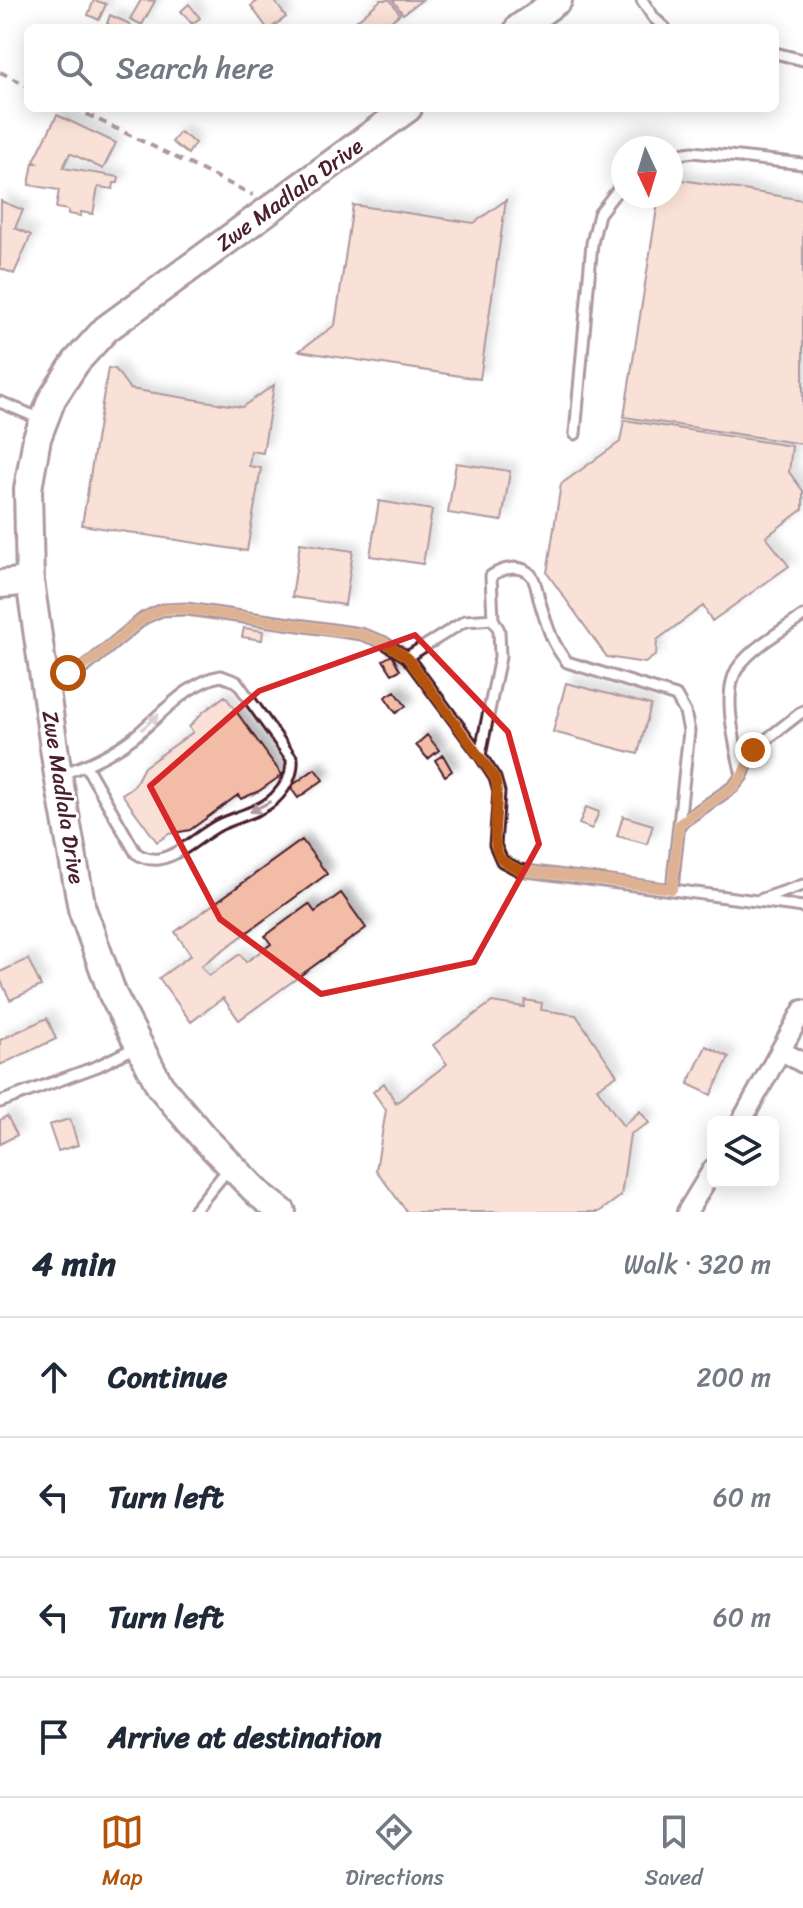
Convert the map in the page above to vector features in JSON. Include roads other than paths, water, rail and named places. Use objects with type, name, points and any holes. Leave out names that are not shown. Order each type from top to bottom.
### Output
[{"type":"street","points":[[525,24],[558,0]]},
{"type":"street","name":"Zwe Madlala Drive","points":[[282,1212],[231,1166],[160,1086],[113,995],[82,909],[58,775],[30,581],[28,489],[37,438],[52,399],[76,362],[106,329],[402,112]]},
{"type":"street","points":[[0,584],[30,581]]},
{"type":"street","points":[[744,1116],[803,1010]]},
{"type":"street","points":[[782,1051],[803,1063]]},
{"type":"street","points":[[687,1212],[707,1179]]},
{"type":"lane","points":[[642,0],[661,24]]},
{"type":"lane","points":[[779,54],[803,60]]},
{"type":"lane","points":[[683,153],[803,164]]},
{"type":"lane","points":[[575,434],[592,243],[599,214],[611,198]]},
{"type":"lane","points":[[0,402],[44,420]]},
{"type":"lane","points":[[480,755],[500,657],[499,630],[493,619],[491,576],[500,570],[524,570],[532,576],[549,634],[567,662],[676,696],[685,712],[689,731],[672,889]]},
{"type":"lane","points":[[45,680],[85,667],[144,618],[162,610],[187,609],[361,634],[383,642],[407,657],[495,778],[499,792],[495,845],[502,861],[519,870],[803,907]]},
{"type":"lane","points":[[742,776],[730,704],[737,668],[757,648],[803,616]]},
{"type":"lane","points":[[407,657],[465,621],[493,619]]},
{"type":"lane","points":[[58,775],[86,766],[134,737],[166,708],[197,686],[221,676],[233,679],[246,695],[290,752],[293,767],[284,788],[265,806],[217,826],[176,852],[154,859],[136,853],[86,766]]},
{"type":"lane","points":[[679,824],[733,787],[742,776],[753,750],[803,711]]},
{"type":"lane","points":[[759,900],[803,885]]},
{"type":"lane","points":[[0,1102],[98,1066],[139,1045]]},
{"type":"lane","points":[[193,1212],[231,1166]]}]
